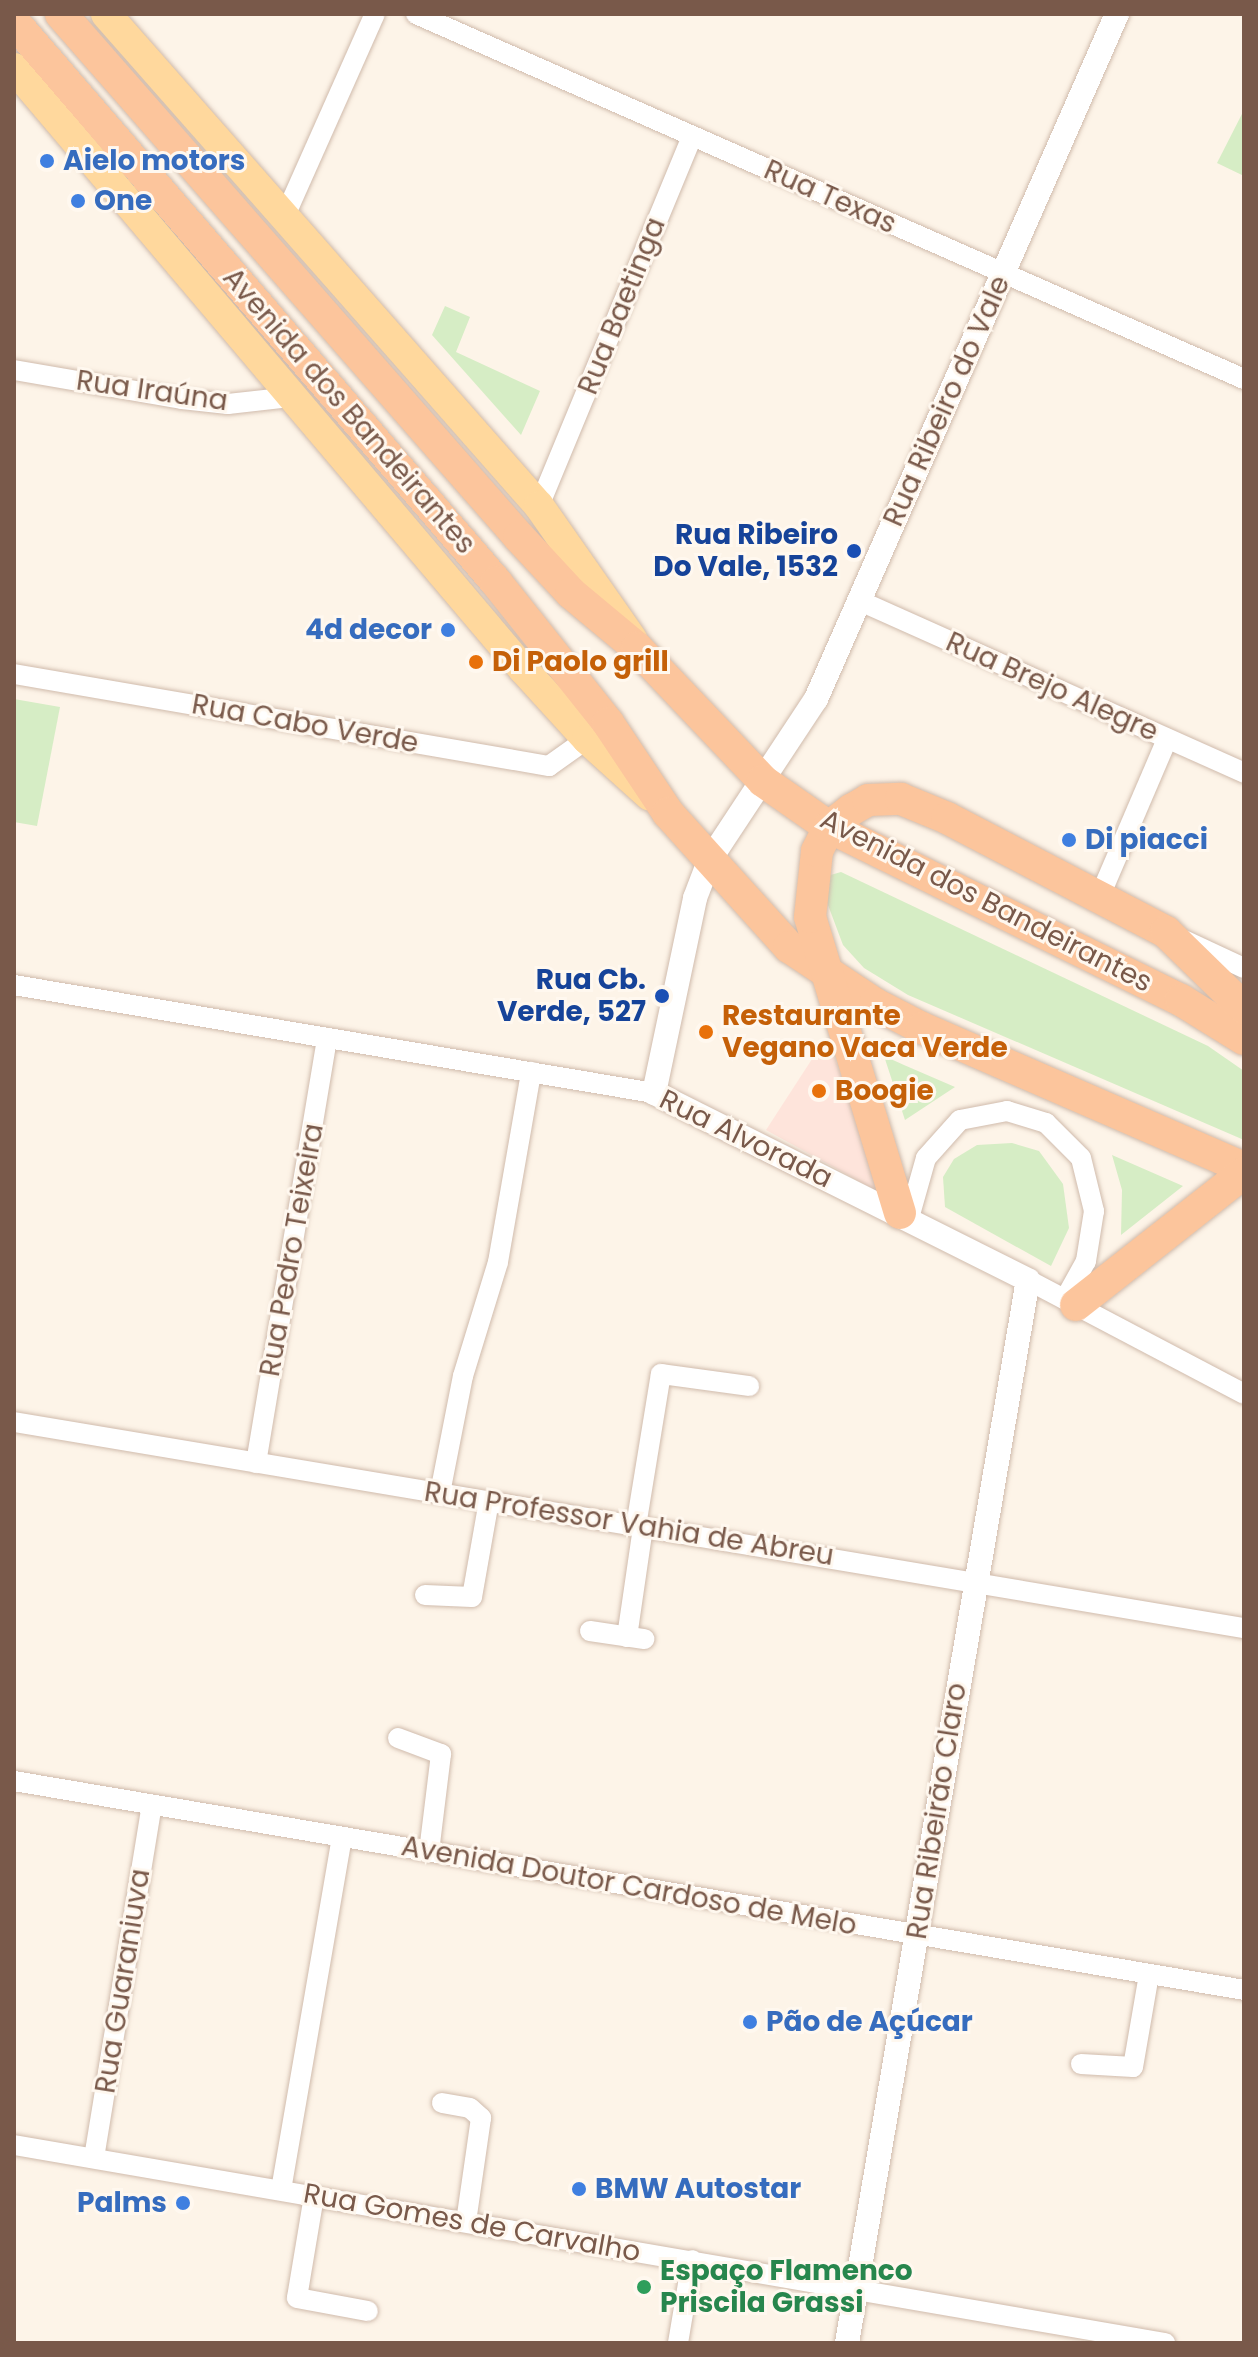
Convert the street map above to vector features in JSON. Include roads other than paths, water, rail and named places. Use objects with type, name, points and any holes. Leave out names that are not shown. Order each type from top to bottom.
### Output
[{"type":"highway","name":"Avenida dos Bandeirantes","points":[[61,14],[509,526],[571,593],[637,648],[763,781],[829,827],[1167,993],[1244,1039]]},
{"type":"highway","name":"Avenida dos Bandeirantes","points":[[14,22],[496,582],[608,723],[668,813],[789,947],[826,974],[922,1028],[1244,1171]]},
{"type":"highway","points":[[904,1215],[810,917],[809,890],[814,860],[829,827],[868,800],[901,799],[1166,932],[1244,1008]]},
{"type":"highway","points":[[1071,1302],[1244,1171]]},
{"type":"main road","name":"Avenida dos Bandeirantes","points":[[106,14],[532,498],[584,563],[637,648]]},
{"type":"main road","name":"Avenida dos Bandeirantes","points":[[14,68],[290,397],[587,739],[668,813]]},
{"type":"street","points":[[284,218],[375,14]]},
{"type":"street","name":"Rua Texas","points":[[416,14],[1244,379]]},
{"type":"street","name":"Rua Ribeiro do Vale","points":[[763,781],[816,699],[1117,14]]},
{"type":"street","name":"Rua Baetinga","points":[[532,498],[552,476],[692,136]]},
{"type":"street","name":"Rua Iraúna","points":[[14,370],[228,404],[290,397]]},
{"type":"street","name":"Rua Brejo Alegre","points":[[860,601],[1244,773]]},
{"type":"street","name":"Rua Cabo Verde","points":[[14,674],[549,766],[587,739]]},
{"type":"street","points":[[1099,898],[1167,739]]},
{"type":"street","points":[[654,1093],[695,898],[709,861],[763,781]]},
{"type":"street","points":[[1166,932],[1244,968]]},
{"type":"street","name":"Rua Alvorada","points":[[14,985],[654,1093],[904,1215],[1244,1394]]},
{"type":"street","name":"Rua Pedro Teixeira","points":[[256,1463],[327,1038]]},
{"type":"street","points":[[440,1493],[463,1376],[498,1262],[531,1072]]},
{"type":"street","points":[[904,1215],[926,1158],[960,1120],[1007,1111],[1046,1123],[1081,1158],[1094,1211],[1090,1249],[1071,1302]]},
{"type":"street","name":"Rua Ribeirão Claro","points":[[847,2343],[974,1582],[1028,1280]]},
{"type":"street","points":[[590,1631],[636,1638],[640,1526],[661,1374],[749,1386]]},
{"type":"street","name":"Rua Professor Vahia de Abreu","points":[[14,1422],[1244,1628]]},
{"type":"street","points":[[425,1595],[472,1597],[489,1501]]},
{"type":"street","points":[[398,1738],[440,1751],[429,1852]]},
{"type":"street","name":"Avenida Doutor Cardoso de Melo","points":[[14,1781],[1244,1990]]},
{"type":"street","name":"Rua Guaraniuva","points":[[94,2158],[152,1805]]},
{"type":"street","points":[[281,2190],[342,1837]]},
{"type":"street","points":[[1081,2064],[1133,2067],[1149,1974]]},
{"type":"street","points":[[442,2103],[470,2108],[481,2118],[466,2222]]},
{"type":"street","name":"Rua Gomes de Carvalho","points":[[14,2145],[856,2287],[1165,2343]]},
{"type":"street","points":[[314,2196],[297,2298],[368,2311]]},
{"type":"street","points":[[678,2343],[692,2260]]},
{"type":"place","name":"Aielo motors","points":[[47,161]]},
{"type":"place","name":"One","points":[[78,201]]},
{"type":"place","name":"Rua Ribeiro Do Vale, 1532","points":[[854,551]]},
{"type":"place","name":"4d decor","points":[[448,630]]},
{"type":"place","name":"Di Paolo grill","points":[[476,662]]},
{"type":"place","name":"Di piacci","points":[[1069,840]]},
{"type":"place","name":"Rua Cb. Verde, 527","points":[[662,996]]},
{"type":"place","name":"Restaurante Vegano Vaca Verde","points":[[706,1032]]},
{"type":"place","name":"Boogie","points":[[819,1091]]},
{"type":"place","name":"Pão de Açúcar","points":[[750,2022]]},
{"type":"place","name":"BMW Autostar","points":[[579,2189]]},
{"type":"place","name":"Palms","points":[[183,2203]]},
{"type":"place","name":"Espaço Flamenco Priscila Grassi","points":[[644,2287]]}]
